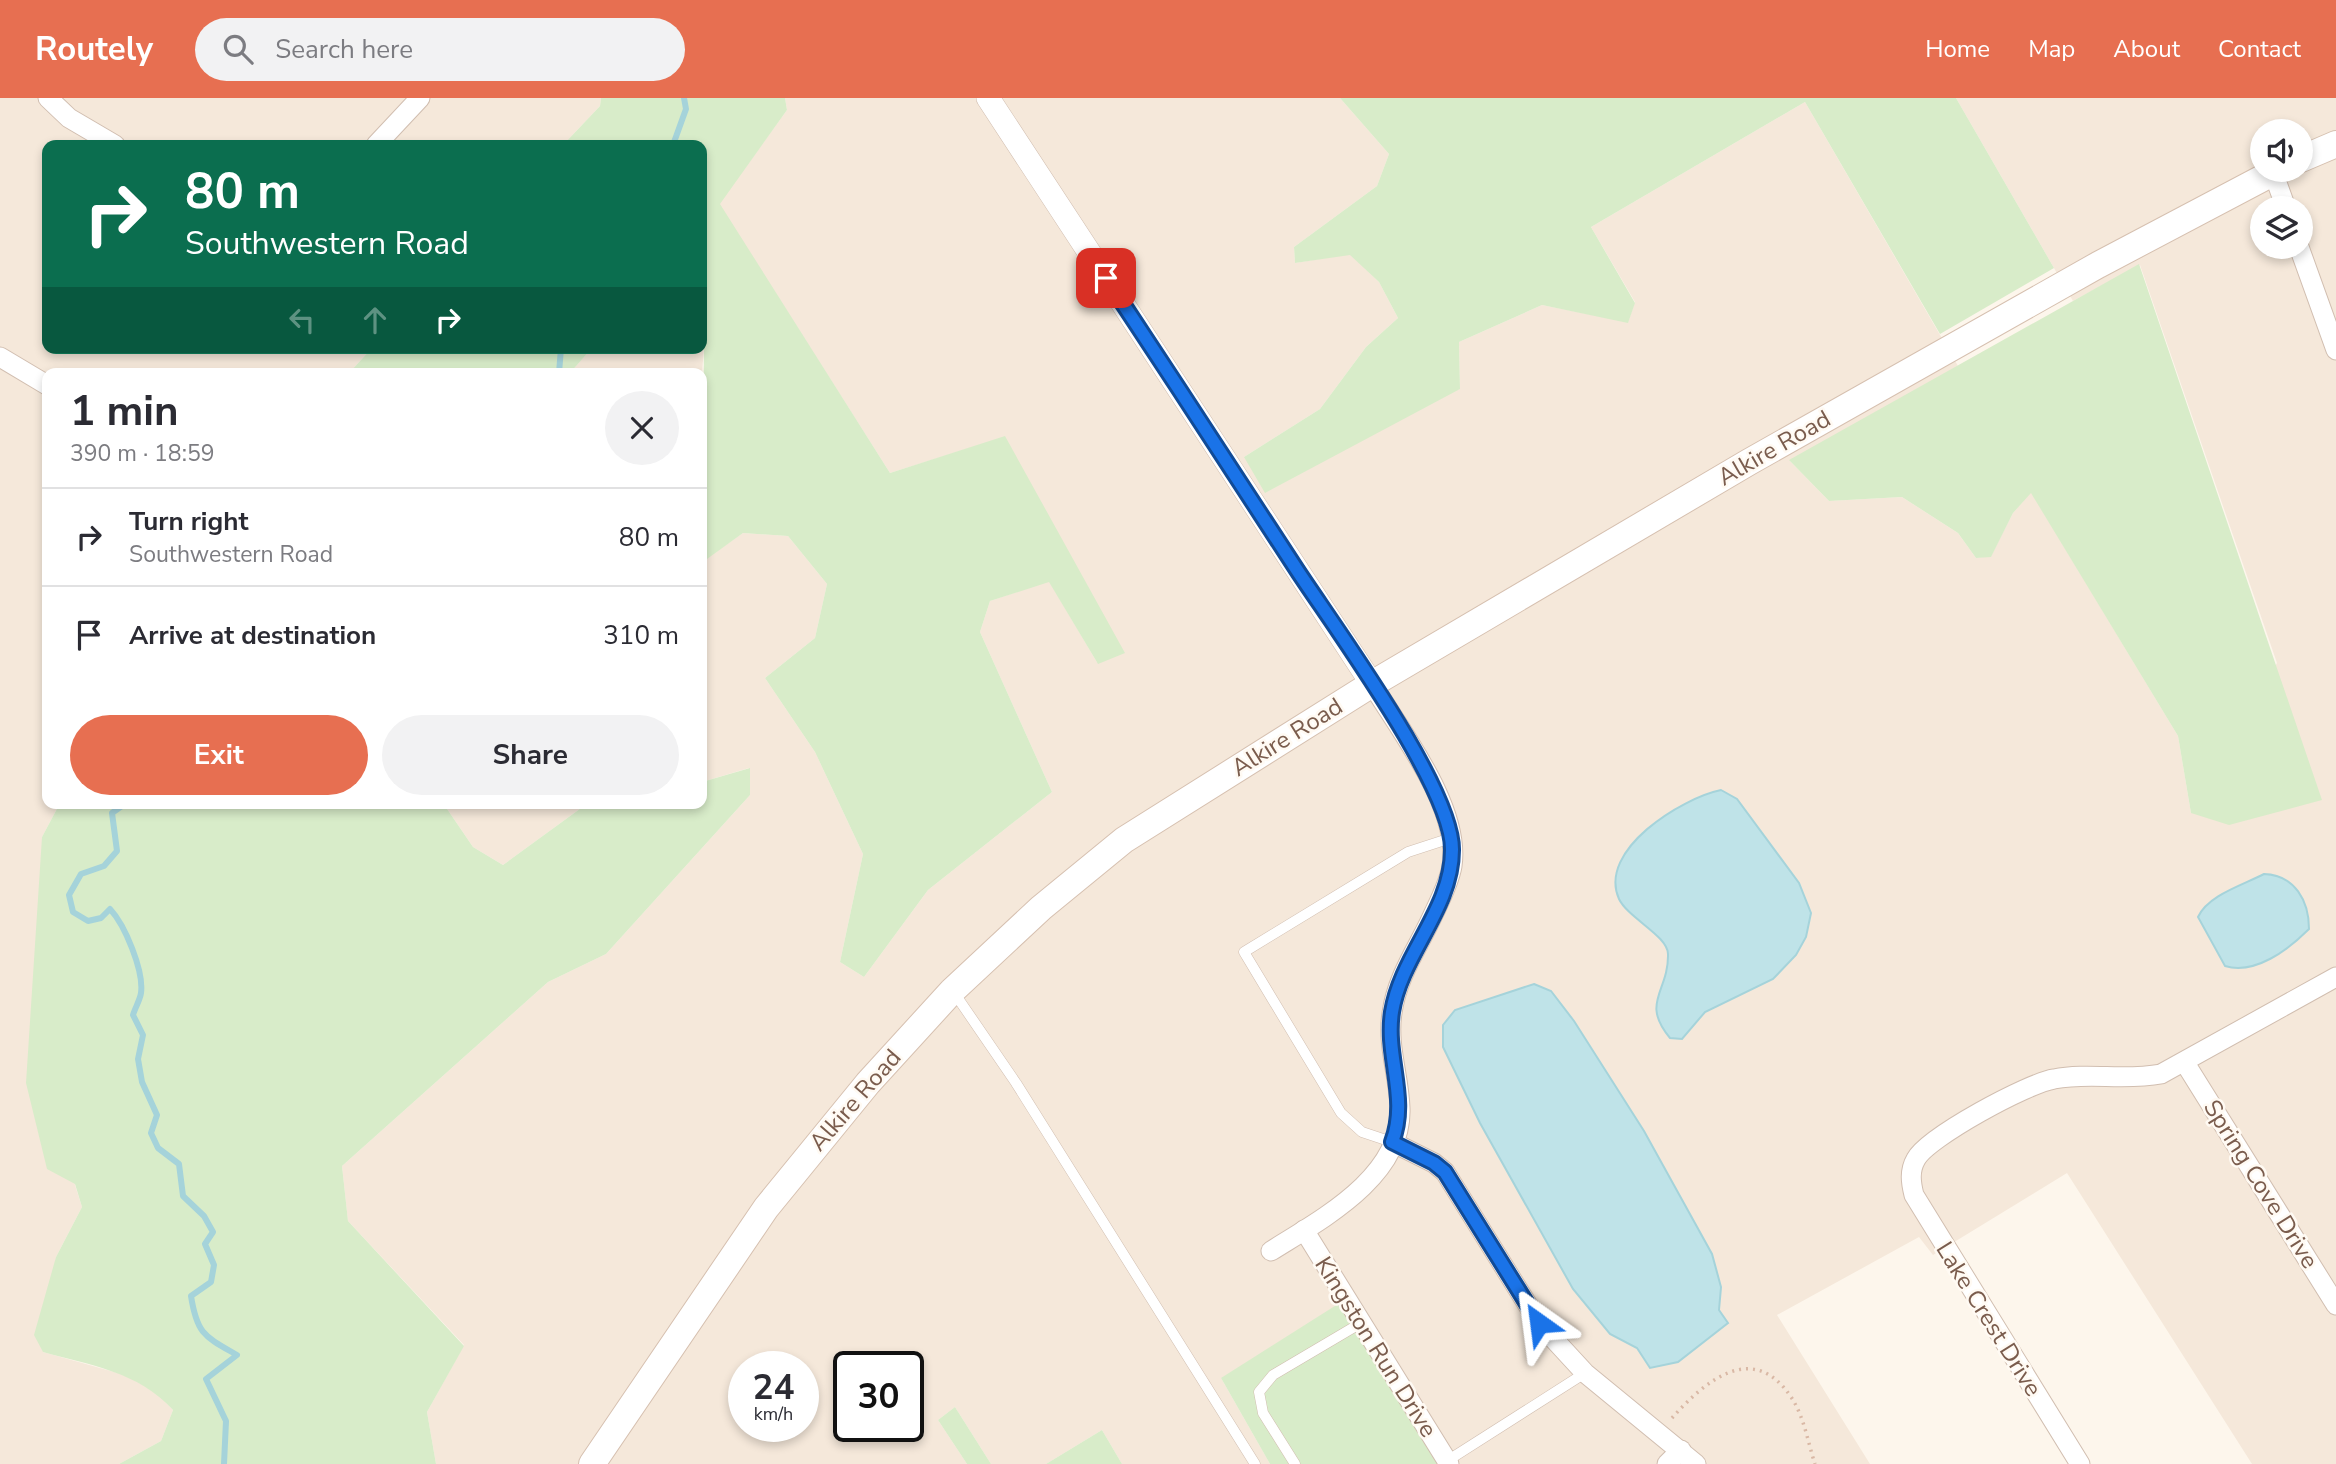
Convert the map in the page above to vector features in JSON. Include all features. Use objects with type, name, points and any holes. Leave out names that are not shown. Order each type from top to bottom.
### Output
[{"type":"main road","points":[[2313,154],[2336,144]]},
{"type":"main road","name":"Alkire Road","points":[[592,1464],[766,1208],[868,1083],[952,991],[1041,908],[1124,840],[1372,684],[1849,405],[2109,258],[2254,182]]},
{"type":"street","points":[[48,98],[69,118],[106,140]]},
{"type":"street","points":[[381,140],[420,98]]},
{"type":"street","points":[[988,98],[1372,684],[1444,808],[1451,838],[1451,867],[1444,890],[1397,988],[1392,1013],[1390,1039],[1401,1108],[1399,1124],[1392,1142],[1380,1167],[1364,1187],[1271,1251]]},
{"type":"street","points":[[2303,259],[2336,350]]},
{"type":"street","points":[[0,357],[42,382]]},
{"type":"street","points":[[2185,1063],[2336,977]]},
{"type":"street","name":"Lake Crest Drive","points":[[2080,1464],[1926,1217],[1914,1195],[1911,1169],[1922,1150],[1937,1138],[2030,1086],[2054,1079],[2132,1080],[2161,1074],[2185,1063]]},
{"type":"street","name":"Spring Cove Drive","points":[[2185,1063],[2336,1305]]},
{"type":"street","points":[[1392,1142],[1434,1163],[1445,1172],[1539,1323],[1585,1373],[1659,1433],[1681,1460]]},
{"type":"street","name":"Kingston Run Drive","points":[[1304,1230],[1448,1462]]},
{"type":"lane","points":[[1392,1142],[1362,1132],[1341,1113],[1244,951],[1408,852],[1451,838]]},
{"type":"lane","points":[[952,991],[1016,1083],[1255,1464]]},
{"type":"lane","points":[[1295,1464],[1263,1413],[1259,1392],[1273,1376],[1361,1323]]},
{"type":"lane","points":[[1448,1462],[1585,1373]]},
{"type":"path","points":[[1659,1433],[1712,1380],[1725,1373],[1755,1369],[1768,1374],[1792,1398],[1815,1464]]},
{"type":"shaded area","points":[[0,98],[601,98],[600,106],[568,140],[42,140],[42,354],[366,354],[354,368],[42,368],[42,809],[57,809],[42,837],[75,1185],[82,1207],[56,1257],[43,1352],[125,1375],[157,1393],[173,1410],[161,1441],[119,1464],[0,1464]]},
{"type":"shaded area","points":[[785,98],[1340,98],[1389,154],[1377,186],[1294,247],[1295,263],[1350,254],[1379,282],[1398,318],[1366,347],[1320,409],[1244,457],[1460,389],[1459,342],[1542,305],[1628,322],[1635,302],[1591,227],[1805,102],[1958,366],[1790,461],[1829,501],[1902,497],[1958,533],[1976,558],[1991,556],[2013,513],[2031,492],[2178,736],[2191,813],[2277,663],[2140,265],[2073,301],[1956,98],[2336,98],[2336,1464],[2252,1464],[2067,1173],[1933,1255],[1919,1237],[1777,1315],[1870,1464],[1438,1464],[1221,1378],[1270,1464],[1122,1464],[1102,1430],[1046,1464],[991,1464],[955,1407],[938,1420],[967,1464],[436,1464],[427,1412],[464,1345],[348,1221],[342,1166],[548,982],[606,954],[750,795],[749,768],[707,781],[707,558],[743,533],[788,536],[827,584],[815,638],[765,678],[815,752],[863,854],[840,962],[864,977],[928,890],[1052,792],[980,632],[990,601],[1049,581],[1098,664],[1005,437],[890,473],[719,204],[787,110]]},
{"type":"shaded area","points":[[587,354],[703,354],[702,368],[574,368]]},
{"type":"shaded area","points":[[447,809],[580,809],[503,865],[473,847]]},
{"type":"green space","points":[[601,98],[785,98],[787,110],[720,204],[890,473],[1005,436],[1125,653],[1098,664],[1049,582],[990,601],[980,632],[1052,792],[928,890],[864,977],[840,962],[863,854],[815,752],[765,678],[815,638],[827,584],[788,536],[743,533],[707,559],[707,368],[704,368],[704,354],[707,354],[707,140],[568,140],[600,106]]},
{"type":"green space","points":[[1340,98],[1956,98],[2054,268],[1940,334],[1805,102],[1591,227],[1635,303],[1628,323],[1542,305],[1459,342],[1460,389],[1265,493],[1244,457],[1320,409],[1366,347],[1398,318],[1379,282],[1350,255],[1295,263],[1294,247],[1377,186],[1389,154]]},
{"type":"green space","points":[[2139,264],[2322,800],[2229,825],[2191,813],[2178,736],[2031,493],[2013,513],[1991,557],[1976,558],[1958,533],[1902,497],[1829,501],[1789,460]]},
{"type":"green space","points":[[366,354],[587,354],[574,368],[354,368]]},
{"type":"green space","points":[[750,768],[750,795],[606,954],[548,982],[342,1166],[348,1221],[464,1346],[427,1412],[436,1464],[119,1464],[161,1441],[173,1410],[160,1397],[129,1378],[43,1352],[34,1335],[56,1257],[82,1207],[75,1184],[47,1169],[26,1083],[42,837],[57,809],[447,809],[473,847],[503,865],[580,809],[707,809],[707,781]]},
{"type":"green space","points":[[1338,1304],[1438,1464],[1270,1464],[1221,1378]]},
{"type":"green space","points":[[955,1407],[991,1464],[967,1464],[938,1420]]},
{"type":"green space","points":[[1102,1430],[1122,1464],[1046,1464]]},
{"type":"water","points":[[1721,790],[1737,799],[1799,883],[1811,913],[1806,937],[1796,955],[1773,979],[1705,1012],[1682,1039],[1670,1038],[1661,1026],[1656,1006],[1667,967],[1666,947],[1662,940],[1624,906],[1619,899],[1615,881],[1620,862],[1631,845],[1647,829],[1686,804]]},
{"type":"water","points":[[2264,874],[2284,879],[2298,891],[2306,909],[2309,929],[2281,952],[2259,964],[2236,968],[2225,966],[2198,917],[2203,909],[2218,897]]},
{"type":"water","points":[[1534,984],[1551,991],[1574,1021],[1644,1131],[1712,1254],[1721,1287],[1719,1310],[1728,1323],[1678,1362],[1650,1368],[1637,1348],[1610,1334],[1573,1289],[1480,1123],[1443,1047],[1443,1025],[1455,1010]]},
{"type":"waterway","points":[[675,140],[686,109],[684,98]]},
{"type":"waterway","points":[[559,368],[561,354]]},
{"type":"waterway","points":[[118,809],[112,813],[117,851],[104,866],[81,874],[69,895],[73,912],[88,921],[101,918],[110,909],[127,937],[140,973],[140,996],[133,1015],[143,1035],[138,1059],[142,1082],[157,1115],[151,1133],[158,1148],[179,1164],[183,1196],[204,1216],[213,1232],[205,1244],[214,1265],[211,1282],[191,1296],[196,1319],[204,1333],[237,1355],[206,1379],[226,1421],[224,1464]]},
{"type":"route","points":[[1106,278],[1372,684],[1444,808],[1451,838],[1451,867],[1444,890],[1397,988],[1392,1013],[1390,1039],[1401,1108],[1399,1124],[1392,1142],[1434,1163],[1445,1172],[1539,1323]]}]
